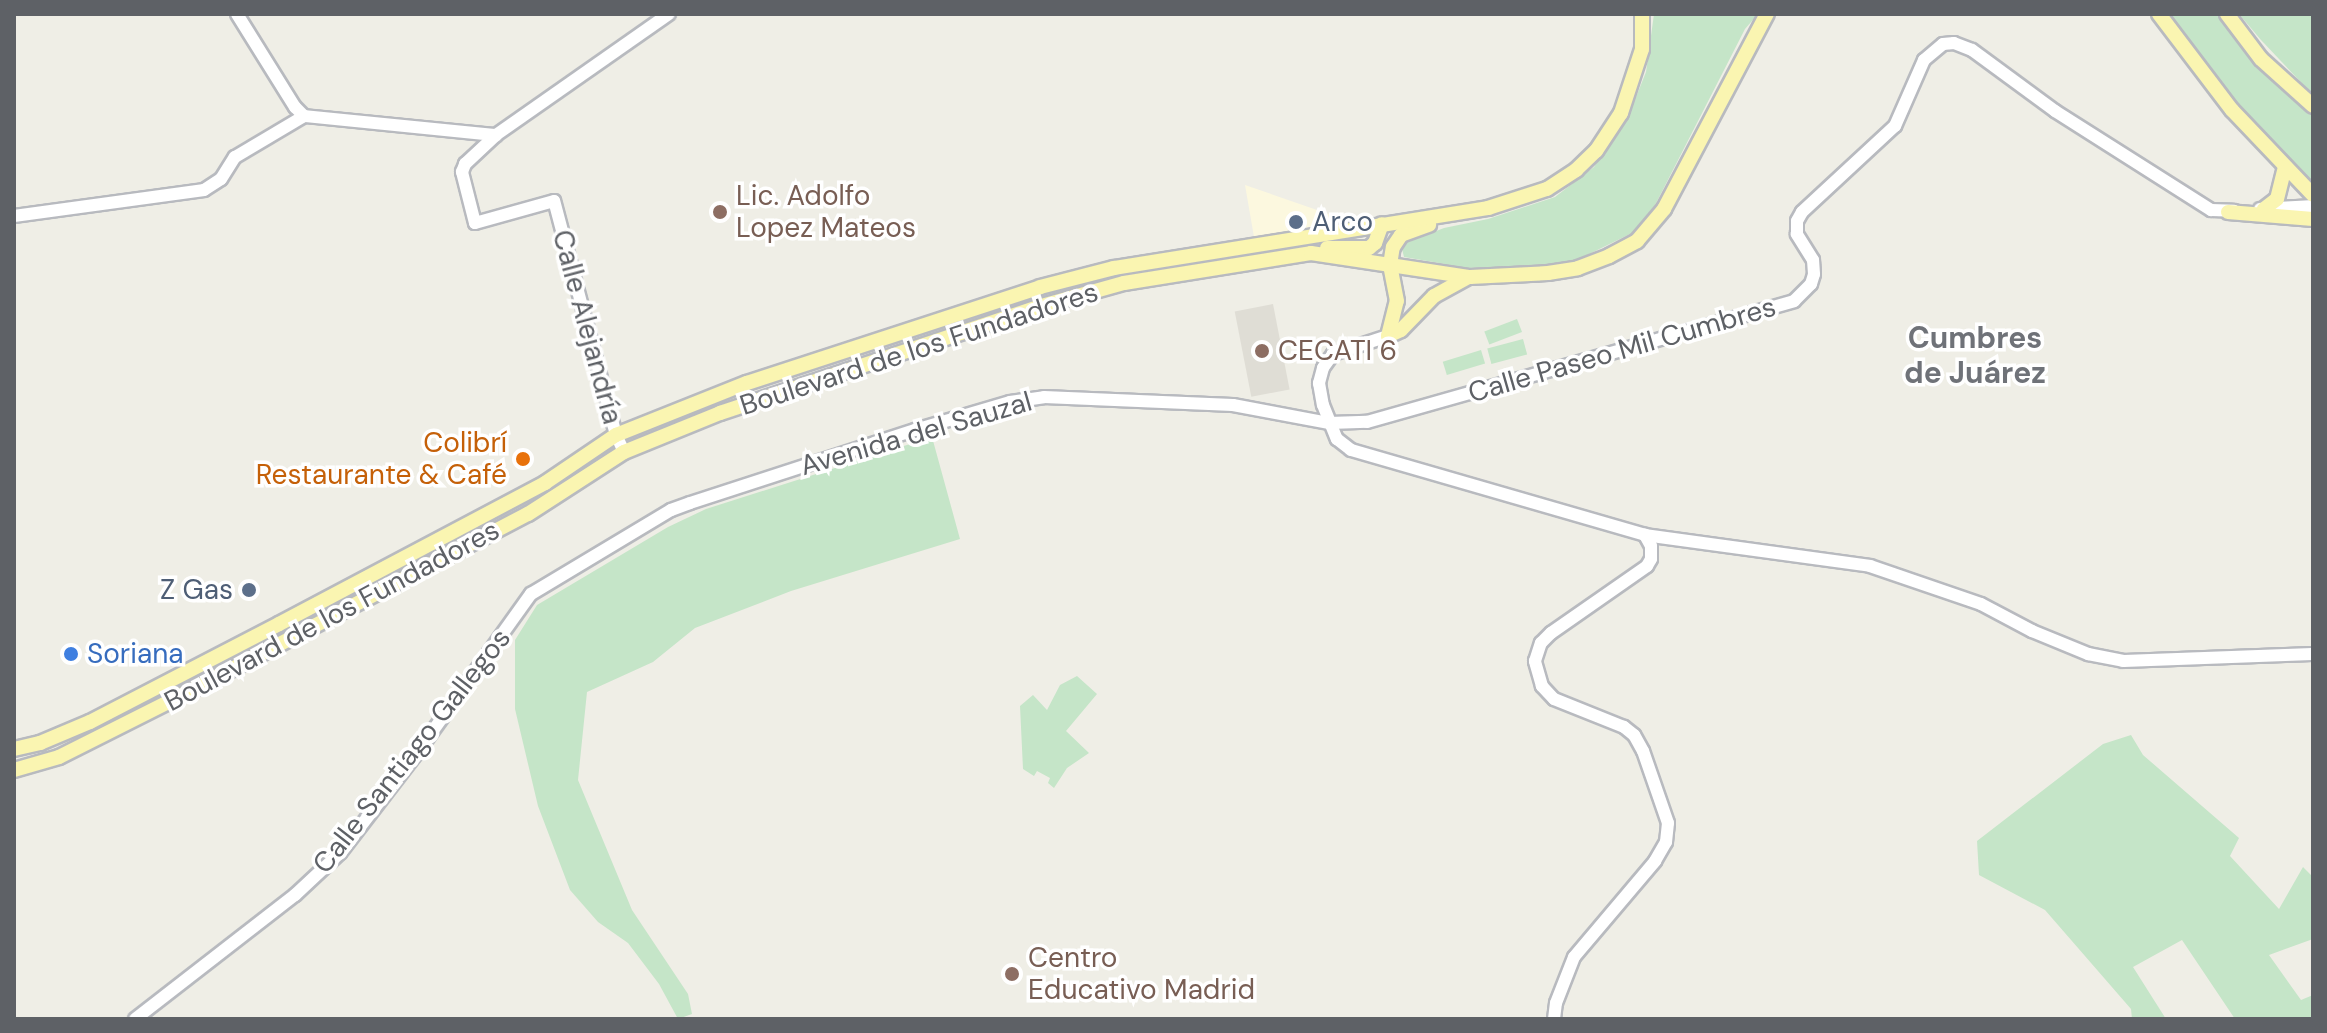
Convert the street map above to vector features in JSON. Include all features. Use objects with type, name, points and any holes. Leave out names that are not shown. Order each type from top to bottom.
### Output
[{"type":"main road","name":"Boulevard de los Fundadores","points":[[14,749],[40,743],[90,722],[279,624],[545,483],[616,435],[747,383],[1040,287],[1114,268],[1507,204],[1547,189],[1576,170],[1609,133],[1630,94],[1642,49],[1642,14]]},
{"type":"main road","name":"Boulevard de los Fundadores","points":[[14,770],[59,757],[196,688],[528,514],[624,452],[720,413],[1012,315],[1124,283],[1311,253],[1470,277],[1578,268],[1637,241],[1664,209],[1767,14]]},
{"type":"main road","points":[[2159,14],[2232,110],[2313,195]]},
{"type":"main road","points":[[2227,14],[2261,59],[2313,106]]},
{"type":"main road","points":[[2264,209],[2277,199],[2285,167]]},
{"type":"main road","points":[[1388,336],[1397,301],[1390,265],[1393,247],[1401,235],[1463,212]]},
{"type":"main road","points":[[2228,212],[2313,219]]},
{"type":"main road","points":[[1311,253],[1331,247],[1369,248],[1375,243],[1382,224]]},
{"type":"main road","points":[[1388,336],[1401,330],[1434,296],[1470,277]]},
{"type":"main road","points":[[1012,315],[1035,298],[1040,287]]},
{"type":"street","points":[[237,14],[295,107],[304,116]]},
{"type":"street","points":[[14,216],[204,190],[217,183],[235,157],[304,116],[496,135],[669,14]]},
{"type":"street","name":"Calle Paseo Mil Cumbres","points":[[1329,423],[1367,422],[1794,301],[1811,284],[1814,274],[1813,260],[1797,234],[1797,221],[1802,212],[1895,126],[1924,60],[1943,44],[1954,43],[1972,50],[2104,144],[2211,210],[2228,212],[2313,206]]},
{"type":"street","name":"Calle Alejandría","points":[[496,135],[465,164],[462,172],[475,223],[554,201],[616,435],[624,452]]},
{"type":"street","points":[[1388,336],[1333,354],[1323,368],[1319,383],[1329,423],[1337,439],[1351,450],[1645,535],[1870,566],[1953,592],[2088,654],[2123,661],[2313,654]]},
{"type":"street","name":"Avenida del Sauzal","points":[[531,594],[690,503],[1010,402],[1044,397],[1233,405],[1329,423]]},
{"type":"street","points":[[1554,1019],[1556,1003],[1574,957],[1655,861],[1666,842],[1668,823],[1643,751],[1634,735],[1624,727],[1554,699],[1542,686],[1535,661],[1541,643],[1551,633],[1647,566],[1651,559],[1651,546],[1645,535]]},
{"type":"street","name":"Calle Santiago Gallegos","points":[[135,1019],[295,895],[340,853],[435,729],[531,594]]},
{"type":"shaded area","points":[[1245,185],[1346,220],[1254,237]]},
{"type":"shaded area","name":"CECATI 6","points":[[1273,304],[1290,389],[1251,397],[1235,311]]},
{"type":"green space","points":[[1654,14],[1758,14],[1745,29],[1652,211],[1634,232],[1577,260],[1536,266],[1468,268],[1404,257],[1402,249],[1408,242],[1444,228],[1488,219],[1555,197],[1594,167],[1630,112],[1646,72]]},
{"type":"green space","points":[[2163,14],[2222,14],[2235,39],[2313,116],[2313,185],[2260,134]]},
{"type":"green space","points":[[2239,14],[2313,14],[2313,95],[2261,40]]},
{"type":"green space","points":[[1517,319],[1522,332],[1489,345],[1484,332]]},
{"type":"green space","points":[[1523,339],[1527,354],[1491,364],[1487,349]]},
{"type":"green space","points":[[1481,350],[1485,363],[1447,375],[1443,362]]},
{"type":"green space","points":[[932,437],[960,539],[791,591],[695,628],[653,662],[587,692],[578,780],[632,910],[688,994],[692,1014],[678,1019],[659,984],[628,943],[598,922],[570,890],[538,806],[515,709],[515,640],[537,605],[668,527],[706,509]]},
{"type":"green space","points":[[1077,676],[1097,694],[1066,731],[1089,753],[1067,768],[1054,788],[1048,783],[1050,778],[1037,771],[1034,776],[1023,769],[1020,706],[1033,695],[1047,710],[1060,685]]},
{"type":"green space","points":[[2131,735],[2143,755],[2239,838],[2230,856],[2279,909],[2303,867],[2313,877],[2313,939],[2269,955],[2301,1000],[2313,995],[2313,1019],[2235,1019],[2182,940],[2133,967],[2166,1019],[2132,1019],[2131,1009],[2045,910],[1979,875],[1977,841],[2103,744]]},
{"type":"place","name":"Lic. Adolfo Lopez Mateos","points":[[720,212]]},
{"type":"place","name":"Arco","points":[[1296,222]]},
{"type":"place","name":"CECATI 6","points":[[1262,351]]},
{"type":"place","name":"Colibrí Restaurante & Café","points":[[523,459]]},
{"type":"place","name":"Z Gas","points":[[249,590]]},
{"type":"place","name":"Soriana","points":[[71,654]]},
{"type":"place","name":"Centro Educativo Madrid","points":[[1012,974]]},
{"type":"district","name":"Cumbres de Juárez","points":[[1975,355]]}]
